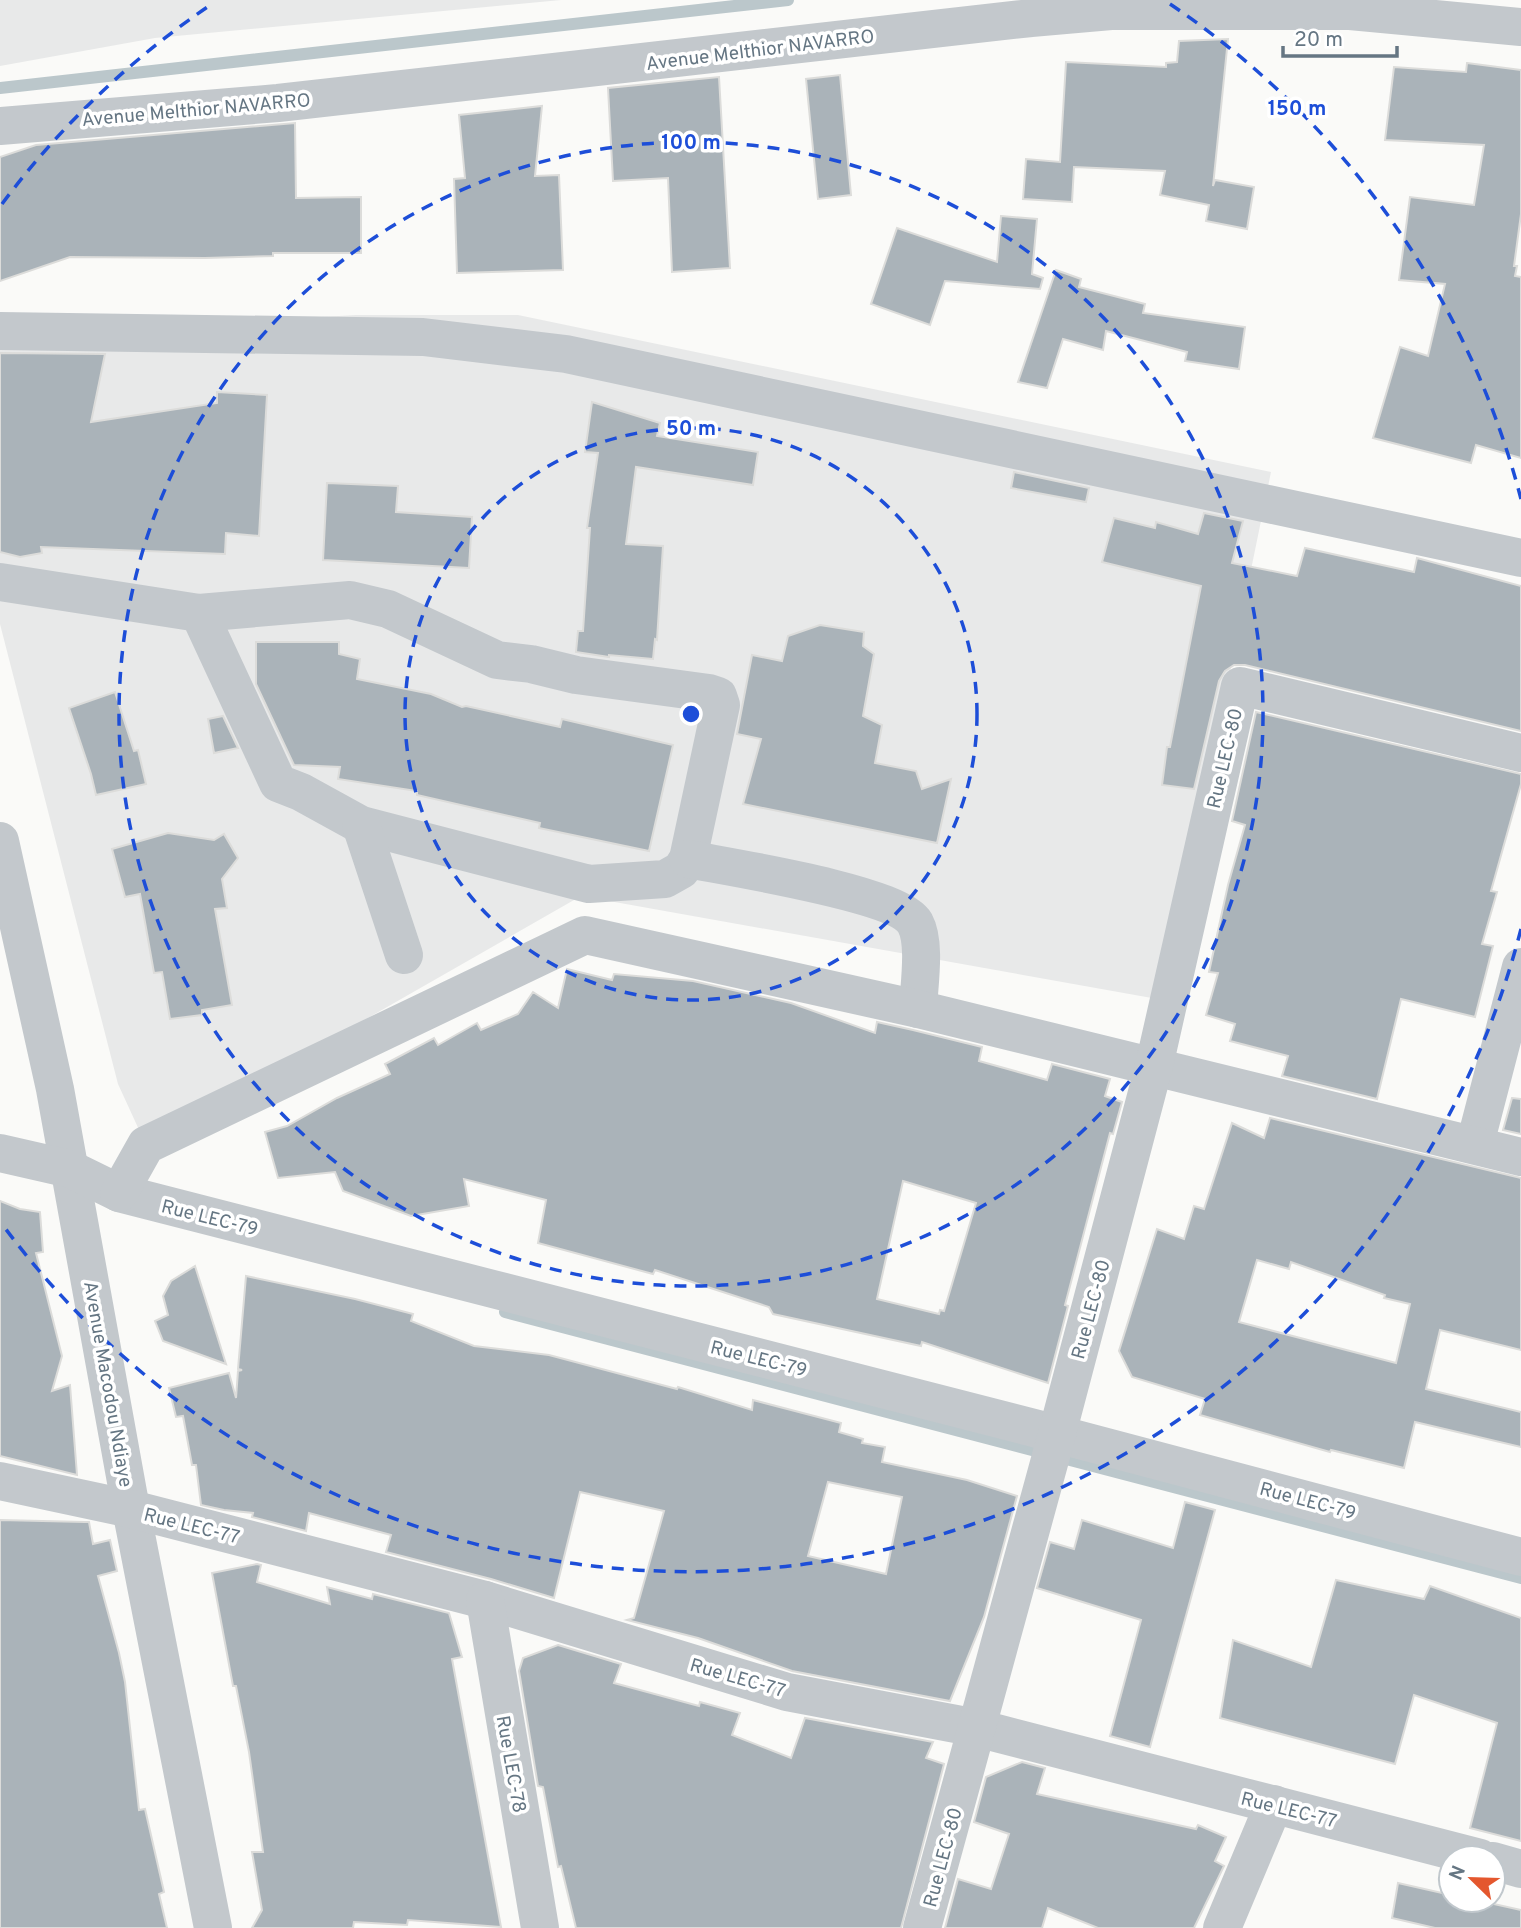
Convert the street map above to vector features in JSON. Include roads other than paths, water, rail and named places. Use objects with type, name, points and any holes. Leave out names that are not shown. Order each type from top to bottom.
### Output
[{"type":"street","name":"Avenue Melthior NAVARRO","points":[[0,126],[278,103],[1111,11],[1350,11],[1521,27]]},
{"type":"street","points":[[0,331],[423,337],[566,354],[1521,558]]},
{"type":"street","points":[[0,582],[199,613],[350,600],[388,609],[497,660],[531,664],[576,675],[718,696],[721,705],[688,859],[681,870],[666,879],[589,884],[361,825],[301,792],[278,783],[199,613]]},
{"type":"street","name":"Rue LEC-80","points":[[922,1928],[1154,1066],[1240,686],[1521,753]]},
{"type":"street","points":[[361,825],[404,955]]},
{"type":"street","name":"Avenue Macodou Ndiaye","points":[[0,841],[55,1089],[131,1510],[213,1928]]},
{"type":"street","points":[[688,859],[836,887],[905,912],[914,922],[920,939],[918,1009]]},
{"type":"street","points":[[585,935],[589,884]]},
{"type":"street","points":[[118,1193],[146,1145],[585,935],[918,1009],[1521,1157]]},
{"type":"street","points":[[1475,1144],[1521,967]]},
{"type":"street","name":"Rue LEC-79","points":[[0,1153],[70,1169],[118,1193],[1057,1434],[1521,1557]]},
{"type":"street","name":"Rue LEC-77","points":[[0,1480],[131,1510],[485,1601],[787,1692],[977,1728],[1437,1847]]},
{"type":"street","name":"Rue LEC-78","points":[[485,1601],[540,1928]]},
{"type":"street","points":[[1222,1928],[1274,1804]]},
{"type":"waterway","points":[[0,88],[788,0]]},
{"type":"waterway","points":[[505,1312],[1521,1578]]}]
